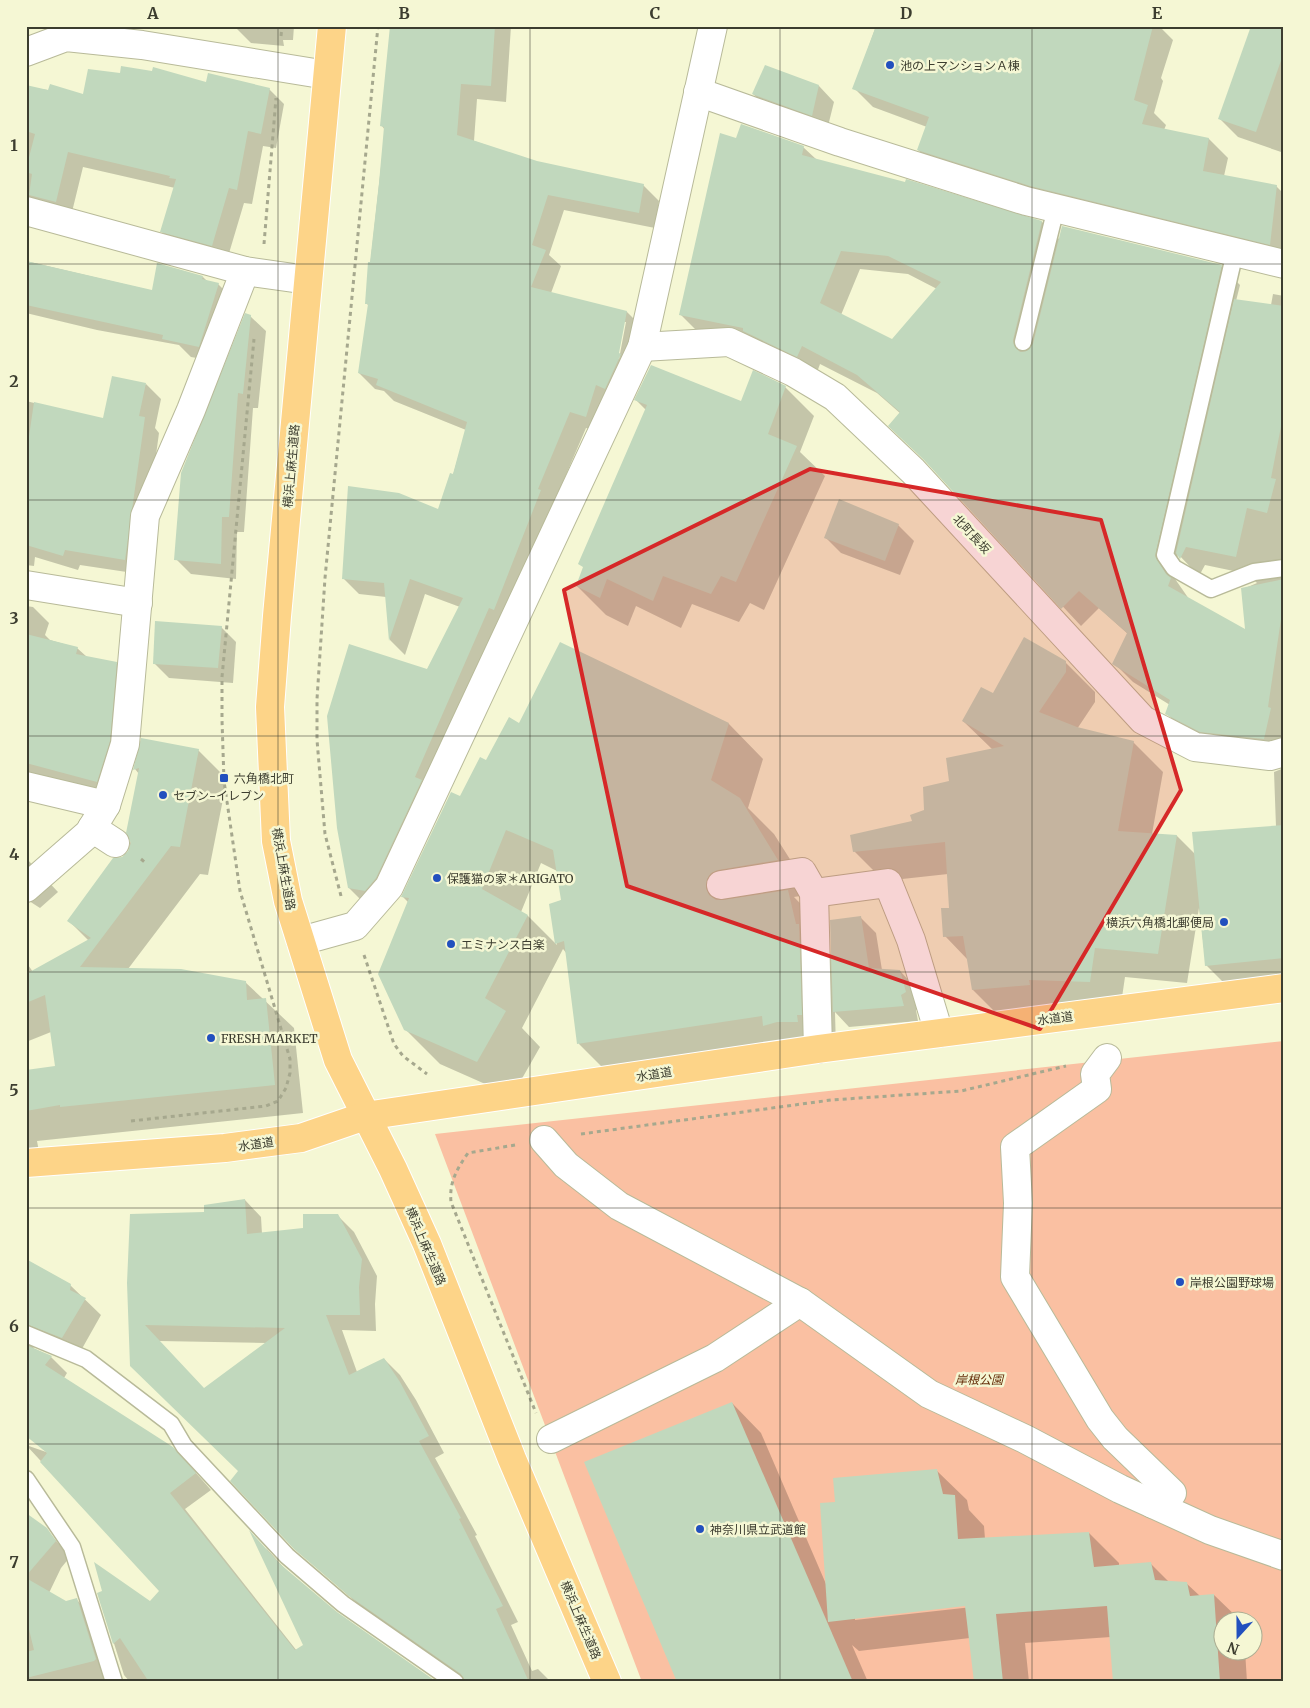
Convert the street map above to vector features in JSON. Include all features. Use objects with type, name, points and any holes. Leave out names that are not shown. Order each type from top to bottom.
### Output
[{"type":"main road","name":"横浜上麻生道路","points":[[332,26],[276,616],[270,707],[276,841],[288,901],[338,1060],[364,1116],[393,1169],[427,1244],[512,1459],[607,1682]]},
{"type":"main road","name":"水道道","points":[[26,1163],[41,1160],[225,1148],[301,1138],[364,1116],[818,1049],[1284,988]]},
{"type":"street","points":[[301,941],[355,926],[389,887],[642,348],[712,26]]},
{"type":"street","points":[[26,52],[66,37],[142,45],[327,75]]},
{"type":"street","points":[[698,92],[840,142],[1026,202],[1284,264]]},
{"type":"street","points":[[26,211],[245,271],[308,280]]},
{"type":"street","points":[[26,888],[99,817],[125,744],[145,516],[191,410],[245,271]]},
{"type":"street","name":"北町長坂","points":[[642,348],[729,342],[793,372],[835,397],[913,471],[1143,720],[1195,747],[1270,756],[1284,752]]},
{"type":"street","points":[[26,585],[138,603]]},
{"type":"street","points":[[26,786],[99,817],[115,843]]},
{"type":"street","points":[[721,885],[802,872],[814,893],[818,1049]]},
{"type":"street","points":[[814,893],[888,883],[911,940],[939,1033]]},
{"type":"street","points":[[1107,1058],[1095,1074],[1097,1089],[1016,1147],[1018,1203],[1015,1277],[1100,1419],[1115,1438],[1172,1493],[1153,1504]]},
{"type":"street","points":[[544,1140],[566,1165],[619,1206],[800,1302],[929,1394],[1153,1504],[1210,1530],[1284,1556]]},
{"type":"street","points":[[551,1439],[715,1358],[800,1302]]},
{"type":"lane","points":[[1023,342],[1056,208]]},
{"type":"lane","points":[[1235,252],[1165,555],[1174,568],[1211,589],[1254,572],[1284,568]]},
{"type":"lane","points":[[26,1334],[86,1359],[171,1424],[184,1446],[287,1556],[343,1604],[456,1682]]},
{"type":"lane","points":[[26,1479],[72,1546],[114,1682]]},
{"type":"path","points":[[342,899],[325,834],[317,699],[326,578],[378,26]]},
{"type":"path","points":[[264,245],[277,94]]},
{"type":"path","points":[[130,1122],[266,1106],[278,1101],[286,1088],[290,1073],[288,1048],[261,967],[240,890],[224,781],[222,677],[254,331]]},
{"type":"path","points":[[551,1439],[541,1426],[452,1202],[450,1191],[455,1172],[468,1153],[544,1140],[831,1100],[961,1091],[1073,1065]]},
{"type":"highlighted area","points":[[810,469],[1101,520],[1181,790],[1040,1029],[627,886],[564,590]]},
{"type":"green space","name":"岸根公園","points":[[1284,1041],[1284,1682],[642,1682],[435,1134]]},
{"type":"building","points":[[390,26],[495,26],[491,86],[461,84],[457,135],[537,161],[644,184],[639,213],[548,195],[532,245],[546,250],[531,287],[627,311],[619,353],[621,354],[605,389],[596,385],[586,417],[570,412],[538,489],[541,490],[494,610],[489,608],[415,777],[422,780],[376,878],[365,891],[348,888],[337,828],[327,716],[349,644],[427,669],[463,598],[410,579],[389,641],[384,583],[342,579],[348,486],[399,493],[438,509],[450,473],[453,474],[467,422],[376,385],[378,379],[358,373],[368,304],[365,304],[368,262],[370,262],[379,183],[384,127],[380,126]]},
{"type":"building","points":[[876,26],[1153,26],[1134,100],[1148,105],[1142,124],[1209,138],[1203,171],[1277,185],[1270,245],[1030,186],[917,150],[929,117],[852,89]]},
{"type":"building","points":[[1251,26],[1284,26],[1284,52],[1256,132],[1218,119]]},
{"type":"building","points":[[765,65],[819,85],[812,116],[752,94]]},
{"type":"building","points":[[121,66],[152,71],[153,67],[206,82],[208,73],[270,88],[261,134],[248,131],[237,190],[229,188],[212,246],[160,232],[176,179],[169,178],[170,176],[68,152],[56,202],[29,195],[32,174],[26,172],[26,169],[35,134],[26,131],[26,85],[48,90],[50,84],[83,94],[88,69],[120,73]]},
{"type":"building","points":[[741,124],[804,146],[802,155],[905,182],[906,179],[1042,221],[1013,340],[1014,345],[1020,352],[1026,351],[1033,344],[1062,226],[1222,265],[1155,556],[1166,574],[1171,578],[1168,586],[1245,629],[1241,588],[1284,579],[1284,599],[1268,707],[1271,708],[1264,739],[1200,732],[1165,714],[1170,700],[1112,664],[1127,633],[1079,591],[1061,609],[924,460],[888,426],[900,412],[857,375],[802,346],[797,357],[743,331],[743,328],[679,315],[720,133],[736,138]],"holes":[[[841,251],[888,256],[941,282],[892,339],[820,303]]]},
{"type":"building","points":[[26,261],[152,290],[157,263],[203,276],[202,279],[219,283],[199,347],[162,339],[163,335],[26,305]]},
{"type":"building","points":[[1234,299],[1284,306],[1284,411],[1271,478],[1276,479],[1267,513],[1247,508],[1236,557],[1186,547],[1180,559],[1176,553]]},
{"type":"building","points":[[245,313],[251,315],[243,394],[238,393],[229,517],[222,517],[221,564],[174,560],[181,473]]},
{"type":"building","points":[[651,365],[741,401],[753,370],[786,386],[768,434],[797,446],[736,582],[721,576],[711,594],[663,576],[653,601],[607,579],[600,598],[576,586],[583,567],[578,564],[647,405],[634,400]]},
{"type":"building","points":[[112,376],[146,383],[139,416],[145,417],[125,560],[65,550],[63,556],[26,545],[26,457],[34,402],[103,418]]},
{"type":"building","points":[[839,499],[899,524],[885,561],[824,538]]},
{"type":"building","points":[[155,621],[222,626],[218,668],[153,664]]},
{"type":"building","points":[[26,634],[78,647],[76,654],[117,662],[110,741],[97,782],[26,763]]},
{"type":"building","points":[[1024,637],[1066,661],[1066,672],[1039,712],[1077,727],[1134,741],[1118,831],[1177,835],[1158,954],[1095,948],[1090,982],[1029,980],[1030,985],[972,990],[963,936],[943,937],[941,908],[949,908],[945,842],[853,852],[850,835],[912,821],[910,815],[924,810],[923,787],[949,781],[946,758],[1004,746],[962,721],[981,687],[993,693]]},
{"type":"building","points":[[560,642],[729,723],[711,780],[740,798],[778,860],[718,870],[711,873],[707,879],[706,888],[709,895],[716,900],[788,890],[796,924],[799,924],[802,1015],[797,1015],[798,1022],[777,1022],[763,1026],[762,1016],[577,1044],[564,941],[555,944],[549,904],[561,900],[553,850],[506,830],[482,889],[528,915],[485,998],[506,1011],[477,1062],[404,1030],[378,974],[409,898],[401,897],[451,792],[460,796],[480,757],[486,760],[509,717],[519,723]]},
{"type":"building","points":[[141,738],[199,749],[180,847],[171,846],[80,967],[181,969],[246,981],[247,1000],[266,998],[275,1085],[60,1107],[60,1105],[26,1111],[26,1070],[55,1066],[45,995],[26,1003],[26,974],[91,938],[67,921],[113,858],[122,857],[128,851],[131,843],[126,833],[139,768],[133,770]]},
{"type":"building","points":[[1284,825],[1284,958],[1205,966],[1192,832]]},
{"type":"building","points":[[861,916],[869,968],[900,970],[906,992],[901,995],[904,1006],[833,1012],[830,920]]},
{"type":"building","points":[[245,1199],[247,1234],[303,1228],[303,1214],[338,1214],[362,1259],[359,1287],[360,1315],[326,1315],[349,1375],[384,1358],[400,1382],[429,1436],[419,1441],[461,1518],[459,1519],[503,1606],[496,1609],[529,1682],[465,1682],[461,1674],[349,1596],[294,1549],[230,1481],[238,1471],[130,1366],[127,1283],[130,1214],[204,1212],[204,1205]],"holes":[[[145,1325],[285,1328],[204,1388]]]},
{"type":"building","points":[[26,1259],[71,1284],[70,1290],[86,1298],[62,1338],[26,1324]]},
{"type":"building","points":[[26,1345],[52,1356],[45,1365],[173,1447],[196,1473],[170,1493],[295,1650],[303,1645],[249,1530],[280,1564],[337,1612],[437,1682],[149,1682],[120,1638],[113,1644],[97,1593],[102,1591],[94,1562],[150,1601],[159,1591],[40,1462],[47,1453],[26,1436]]},
{"type":"building","name":"神奈川県立武道館","points":[[732,1402],[853,1682],[677,1682],[584,1462]]},
{"type":"building","points":[[937,1469],[943,1494],[955,1495],[958,1539],[1089,1532],[1094,1567],[1151,1562],[1155,1580],[1187,1582],[1190,1596],[1214,1594],[1215,1610],[1212,1610],[1212,1660],[1218,1660],[1220,1682],[1113,1682],[1107,1606],[996,1614],[1003,1682],[974,1682],[965,1606],[828,1622],[820,1503],[835,1502],[833,1478]]},
{"type":"building","points":[[26,1513],[47,1528],[56,1541],[26,1576]]},
{"type":"building","points":[[26,1578],[66,1601],[77,1598],[96,1659],[94,1661],[26,1678],[26,1652],[34,1650],[26,1617]]},
{"type":"place","name":"池の上マンションＡ棟","points":[[890,65]]},
{"type":"place","name":"六角橋北町","points":[[224,778]]},
{"type":"place","name":"セブン-イレブン","points":[[163,795]]},
{"type":"place","name":"保護猫の家＊ARIGATO","points":[[437,878]]},
{"type":"place","name":"横浜六角橋北郵便局","points":[[1224,922]]},
{"type":"place","name":"エミナンス白楽","points":[[451,944]]},
{"type":"place","name":"FRESH MARKET","points":[[211,1038]]},
{"type":"place","name":"岸根公園野球場","points":[[1180,1282]]},
{"type":"place","name":"神奈川県立武道館","points":[[700,1529]]}]
